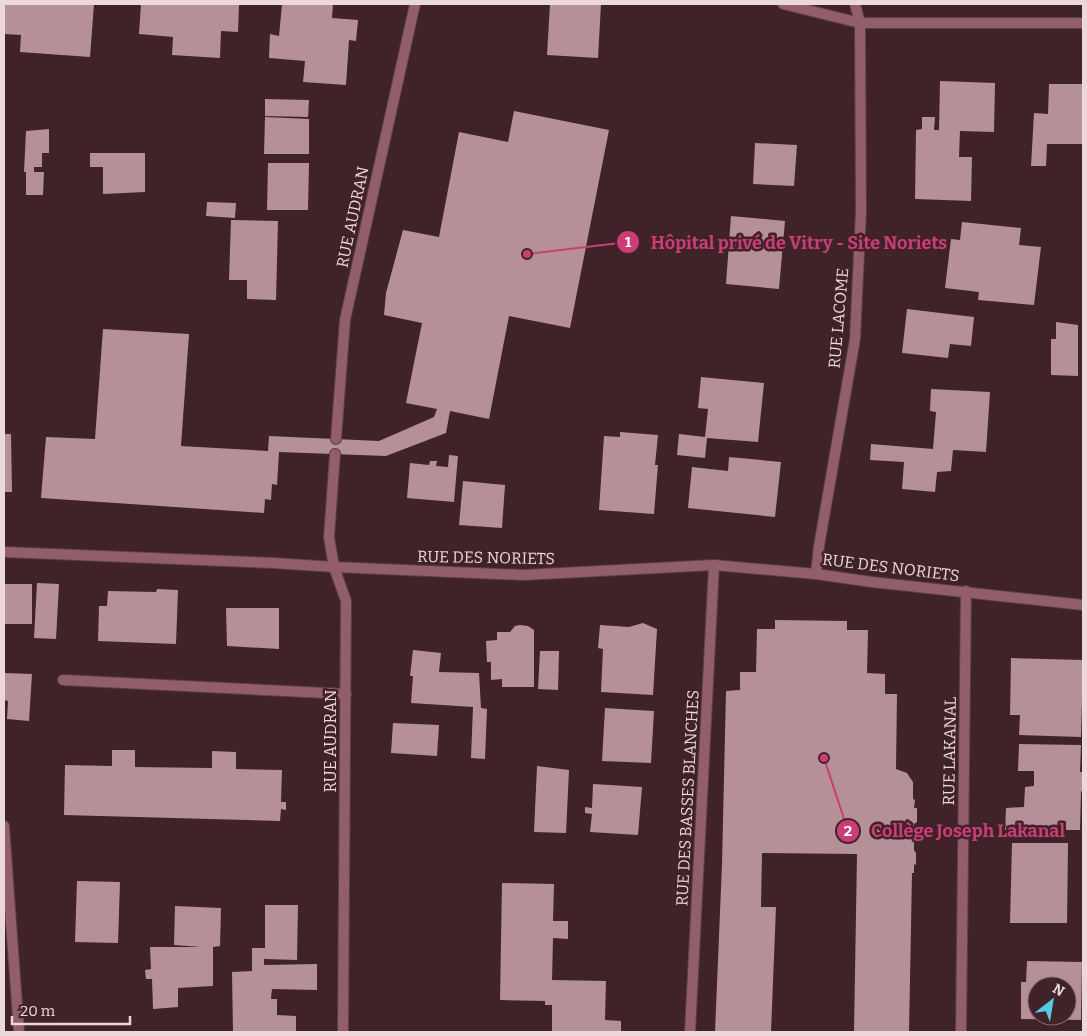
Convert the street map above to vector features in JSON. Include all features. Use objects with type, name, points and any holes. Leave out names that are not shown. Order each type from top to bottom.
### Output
[{"type":"street","name":"RUE AUDRAN","points":[[336,439],[345,320],[415,4]]},
{"type":"street","points":[[783,4],[860,23],[1083,23]]},
{"type":"street","name":"RUE LACOME","points":[[816,574],[819,546],[854,339],[861,211],[860,23],[855,4]]},
{"type":"street","name":"RUE AUDRAN","points":[[335,454],[328,538],[334,567],[346,601],[343,1032]]},
{"type":"street","name":"RUE DES NORIETS","points":[[4,552],[523,575],[714,565],[816,574],[1083,605]]},
{"type":"street","name":"RUE DES BASSES BLANCHES","points":[[690,1032],[714,565]]},
{"type":"street","name":"RUE LAKANAL","points":[[961,1032],[966,591]]},
{"type":"street","points":[[63,680],[346,694]]},
{"type":"street","points":[[4,826],[6,885],[19,1032]]},
{"type":"building","points":[[4,4],[94,4],[90,57],[20,52],[21,35],[4,34]]},
{"type":"building","points":[[141,4],[239,4],[238,32],[221,31],[220,58],[172,55],[173,37],[139,34]]},
{"type":"building","points":[[282,4],[333,4],[332,18],[358,20],[356,41],[349,40],[346,85],[303,82],[305,61],[269,58],[270,34],[279,36]]},
{"type":"building","points":[[550,4],[601,4],[598,58],[547,55]]},
{"type":"building","points":[[940,81],[995,83],[994,132],[960,131],[959,157],[972,157],[971,201],[915,199],[916,130],[922,129],[922,117],[935,117],[934,130],[939,130]]},
{"type":"building","points":[[1049,84],[1083,84],[1083,144],[1047,144],[1046,166],[1031,166],[1034,113],[1048,114]]},
{"type":"building","points":[[265,99],[309,100],[308,117],[265,116]]},
{"type":"building","points":[[514,111],[609,130],[570,328],[509,316],[489,419],[450,411],[446,433],[386,456],[279,452],[277,485],[272,484],[271,500],[265,499],[264,513],[41,498],[46,437],[95,439],[103,329],[189,334],[181,446],[268,451],[269,436],[379,441],[434,417],[437,409],[406,403],[422,323],[384,315],[386,293],[403,230],[439,237],[459,132],[508,142]]},
{"type":"building","points":[[265,117],[309,119],[309,154],[264,154]]},
{"type":"building","points":[[49,129],[49,153],[42,153],[42,167],[34,167],[34,172],[44,172],[43,195],[26,195],[26,172],[24,172],[26,131]]},
{"type":"building","points":[[755,143],[797,145],[794,186],[753,184]]},
{"type":"building","points":[[90,153],[145,153],[145,192],[103,194],[103,167],[90,167]]},
{"type":"building","points":[[268,163],[309,163],[308,210],[267,210]]},
{"type":"building","points":[[207,202],[236,203],[235,218],[206,216]]},
{"type":"building","points":[[731,216],[785,221],[779,289],[726,284]]},
{"type":"building","points":[[231,220],[278,221],[276,300],[247,299],[247,280],[229,280]]},
{"type":"building","points":[[962,222],[1021,228],[1019,245],[1041,247],[1034,305],[978,300],[979,292],[945,288],[951,239],[960,240]]},
{"type":"building","points":[[907,309],[974,317],[971,346],[950,344],[948,358],[902,353]]},
{"type":"building","points":[[1056,322],[1078,325],[1078,376],[1051,375],[1051,339],[1056,339]]},
{"type":"building","points":[[701,377],[764,383],[758,442],[707,438],[705,458],[677,455],[679,434],[705,437],[708,409],[698,408]]},
{"type":"building","points":[[931,389],[990,392],[986,452],[953,450],[951,471],[937,472],[935,492],[902,489],[904,462],[870,460],[871,444],[933,449],[936,412],[930,411]]},
{"type":"building","points":[[620,432],[658,435],[655,465],[658,465],[654,514],[599,510],[604,436],[620,437]]},
{"type":"building","points":[[4,434],[11,434],[12,492],[4,492]]},
{"type":"building","points":[[449,455],[458,456],[454,502],[407,498],[410,463],[429,465],[430,461],[437,461],[436,466],[448,467]]},
{"type":"building","points":[[729,457],[781,462],[775,517],[688,508],[692,467],[728,471]]},
{"type":"building","points":[[463,481],[505,485],[502,528],[459,525]]},
{"type":"building","points":[[37,583],[59,584],[56,639],[34,638]]},
{"type":"building","points":[[4,584],[32,584],[32,624],[4,624]]},
{"type":"building","points":[[157,589],[178,590],[176,644],[98,641],[99,606],[107,606],[108,591],[156,592]]},
{"type":"building","points":[[226,608],[279,608],[279,649],[227,646]]},
{"type":"building","points":[[775,620],[847,621],[847,630],[868,630],[867,673],[885,674],[885,694],[897,694],[896,769],[907,773],[913,782],[914,808],[917,808],[917,822],[914,824],[916,865],[914,864],[914,873],[912,873],[909,1032],[854,1032],[857,854],[762,853],[761,907],[776,907],[771,1032],[715,1032],[722,864],[726,691],[740,690],[740,672],[756,672],[757,629],[775,629]]},
{"type":"building","points":[[643,623],[657,629],[653,695],[601,692],[603,649],[598,648],[600,625],[629,627]]},
{"type":"building","points":[[515,626],[528,626],[534,630],[534,687],[502,687],[502,679],[491,680],[491,662],[487,662],[486,641],[497,640],[497,632],[510,632]]},
{"type":"building","points":[[413,650],[441,653],[439,672],[479,673],[481,708],[487,709],[485,759],[471,758],[473,707],[411,703],[413,676],[410,676]]},
{"type":"building","points":[[540,651],[559,651],[558,690],[538,689]]},
{"type":"building","points":[[1011,658],[1083,660],[1081,737],[1019,735],[1020,715],[1010,715]]},
{"type":"building","points":[[4,673],[32,674],[29,721],[7,719],[8,701],[4,700]]},
{"type":"building","points":[[605,708],[654,711],[651,763],[602,761]]},
{"type":"building","points":[[393,723],[439,725],[437,756],[391,753]]},
{"type":"building","points":[[1019,744],[1081,745],[1080,772],[1083,772],[1083,792],[1081,791],[1080,830],[1005,830],[1006,808],[1024,807],[1025,787],[1034,786],[1034,771],[1018,771]]},
{"type":"building","points":[[112,750],[135,750],[135,767],[212,768],[212,751],[236,752],[236,769],[282,770],[281,802],[286,802],[286,810],[281,809],[280,821],[64,815],[65,765],[112,766]]},
{"type":"building","points":[[537,766],[569,770],[566,833],[534,832]]},
{"type":"building","points":[[593,784],[642,787],[638,835],[590,832],[592,814],[585,813],[585,807],[592,808]]},
{"type":"building","points":[[1012,843],[1068,843],[1067,923],[1010,923]]},
{"type":"building","points":[[77,881],[120,882],[118,943],[75,942]]},
{"type":"building","points":[[502,883],[554,884],[553,921],[568,921],[568,939],[553,938],[552,980],[606,981],[605,1020],[621,1021],[621,1032],[552,1032],[552,1005],[545,1005],[545,1001],[500,1000]]},
{"type":"building","points":[[265,905],[298,905],[297,960],[264,959],[264,965],[317,964],[317,990],[272,989],[271,999],[277,999],[277,1015],[296,1016],[296,1032],[233,1031],[232,972],[252,971],[252,948],[265,948]]},
{"type":"building","points":[[175,906],[221,908],[220,946],[213,947],[213,986],[178,988],[178,1007],[153,1009],[152,979],[146,979],[145,970],[151,969],[150,947],[201,947],[174,945]]},
{"type":"building","points":[[1027,961],[1082,962],[1081,1020],[1077,1020],[1077,976],[1027,976],[1027,1019],[1021,1019],[1021,982],[1026,982]]},
{"type":"place","name":"Hôpital privé de Vitry - Site Noriets","points":[[527,254]]},
{"type":"place","name":"Collège Joseph Lakanal","points":[[824,758]]}]
